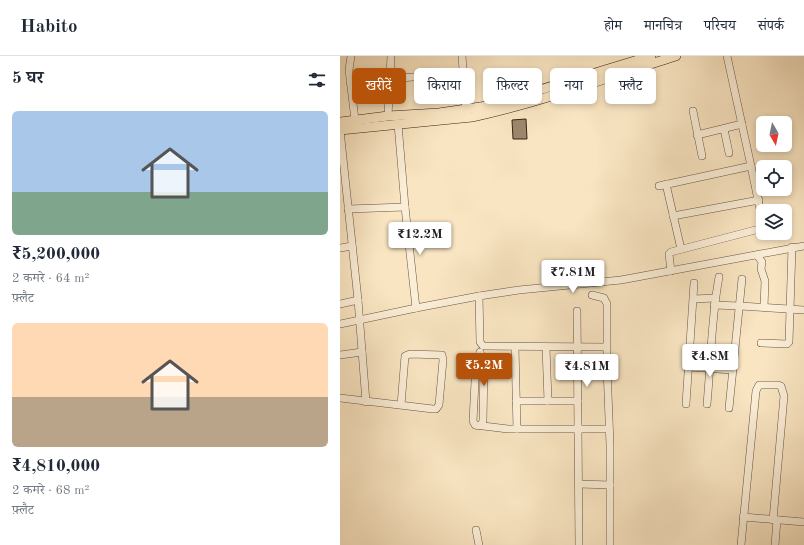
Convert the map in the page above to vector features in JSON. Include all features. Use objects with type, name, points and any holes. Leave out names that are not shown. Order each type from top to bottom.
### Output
[{"type":"main road","points":[[340,122],[388,116],[466,110],[506,100],[651,56]]},
{"type":"main road","points":[[340,130],[472,117],[493,113],[552,96],[676,56]]},
{"type":"street","points":[[350,56],[349,70],[355,120]]},
{"type":"street","points":[[390,68],[391,56]]},
{"type":"street","points":[[462,56],[463,68]]},
{"type":"street","points":[[727,56],[760,204]]},
{"type":"street","points":[[388,116],[389,104]]},
{"type":"street","points":[[466,104],[466,110]]},
{"type":"street","points":[[693,111],[702,156]]},
{"type":"street","points":[[398,124],[404,207],[416,308]]},
{"type":"street","points":[[697,135],[742,124]]},
{"type":"street","points":[[724,129],[729,153]]},
{"type":"street","points":[[340,130],[358,300],[366,402]]},
{"type":"street","points":[[681,249],[673,216],[663,185],[751,166]]},
{"type":"street","points":[[673,216],[759,200]]},
{"type":"street","points":[[348,209],[404,207]]},
{"type":"street","points":[[671,271],[670,252],[756,230]]},
{"type":"street","points":[[340,248],[352,246]]},
{"type":"street","points":[[340,324],[479,296],[519,290],[621,280],[757,255],[792,247],[804,246]]},
{"type":"street","points":[[761,343],[788,343],[791,309],[792,247]]},
{"type":"street","points":[[757,255],[762,262],[761,269],[764,276],[764,307]]},
{"type":"street","points":[[707,404],[714,302],[719,277]]},
{"type":"street","points":[[729,408],[742,279]]},
{"type":"street","points":[[686,404],[694,283]]},
{"type":"street","points":[[592,295],[604,298],[606,302],[610,545]]},
{"type":"street","points":[[479,296],[480,353],[484,363],[483,421],[482,425],[478,426],[517,429],[609,429]]},
{"type":"street","points":[[694,299],[740,306],[804,310]]},
{"type":"street","points":[[340,304],[358,300]]},
{"type":"street","points":[[577,310],[579,545]]},
{"type":"street","points":[[481,344],[487,347],[606,347]]},
{"type":"street","points":[[515,347],[517,429]]},
{"type":"street","points":[[546,347],[548,401]]},
{"type":"street","points":[[340,355],[362,352]]},
{"type":"street","points":[[340,398],[433,409],[438,408],[443,360],[442,355],[406,355],[401,405]]},
{"type":"street","points":[[689,367],[732,370]]},
{"type":"street","points":[[741,545],[756,391],[759,386],[778,385],[781,386],[784,396],[775,520],[775,545]]},
{"type":"street","points":[[516,401],[578,401]]},
{"type":"street","points":[[579,484],[610,485]]},
{"type":"street","points":[[743,517],[804,522]]},
{"type":"street","points":[[476,530],[478,545]]},
{"type":"building","points":[[526,119],[527,139],[513,139],[512,120]]}]
